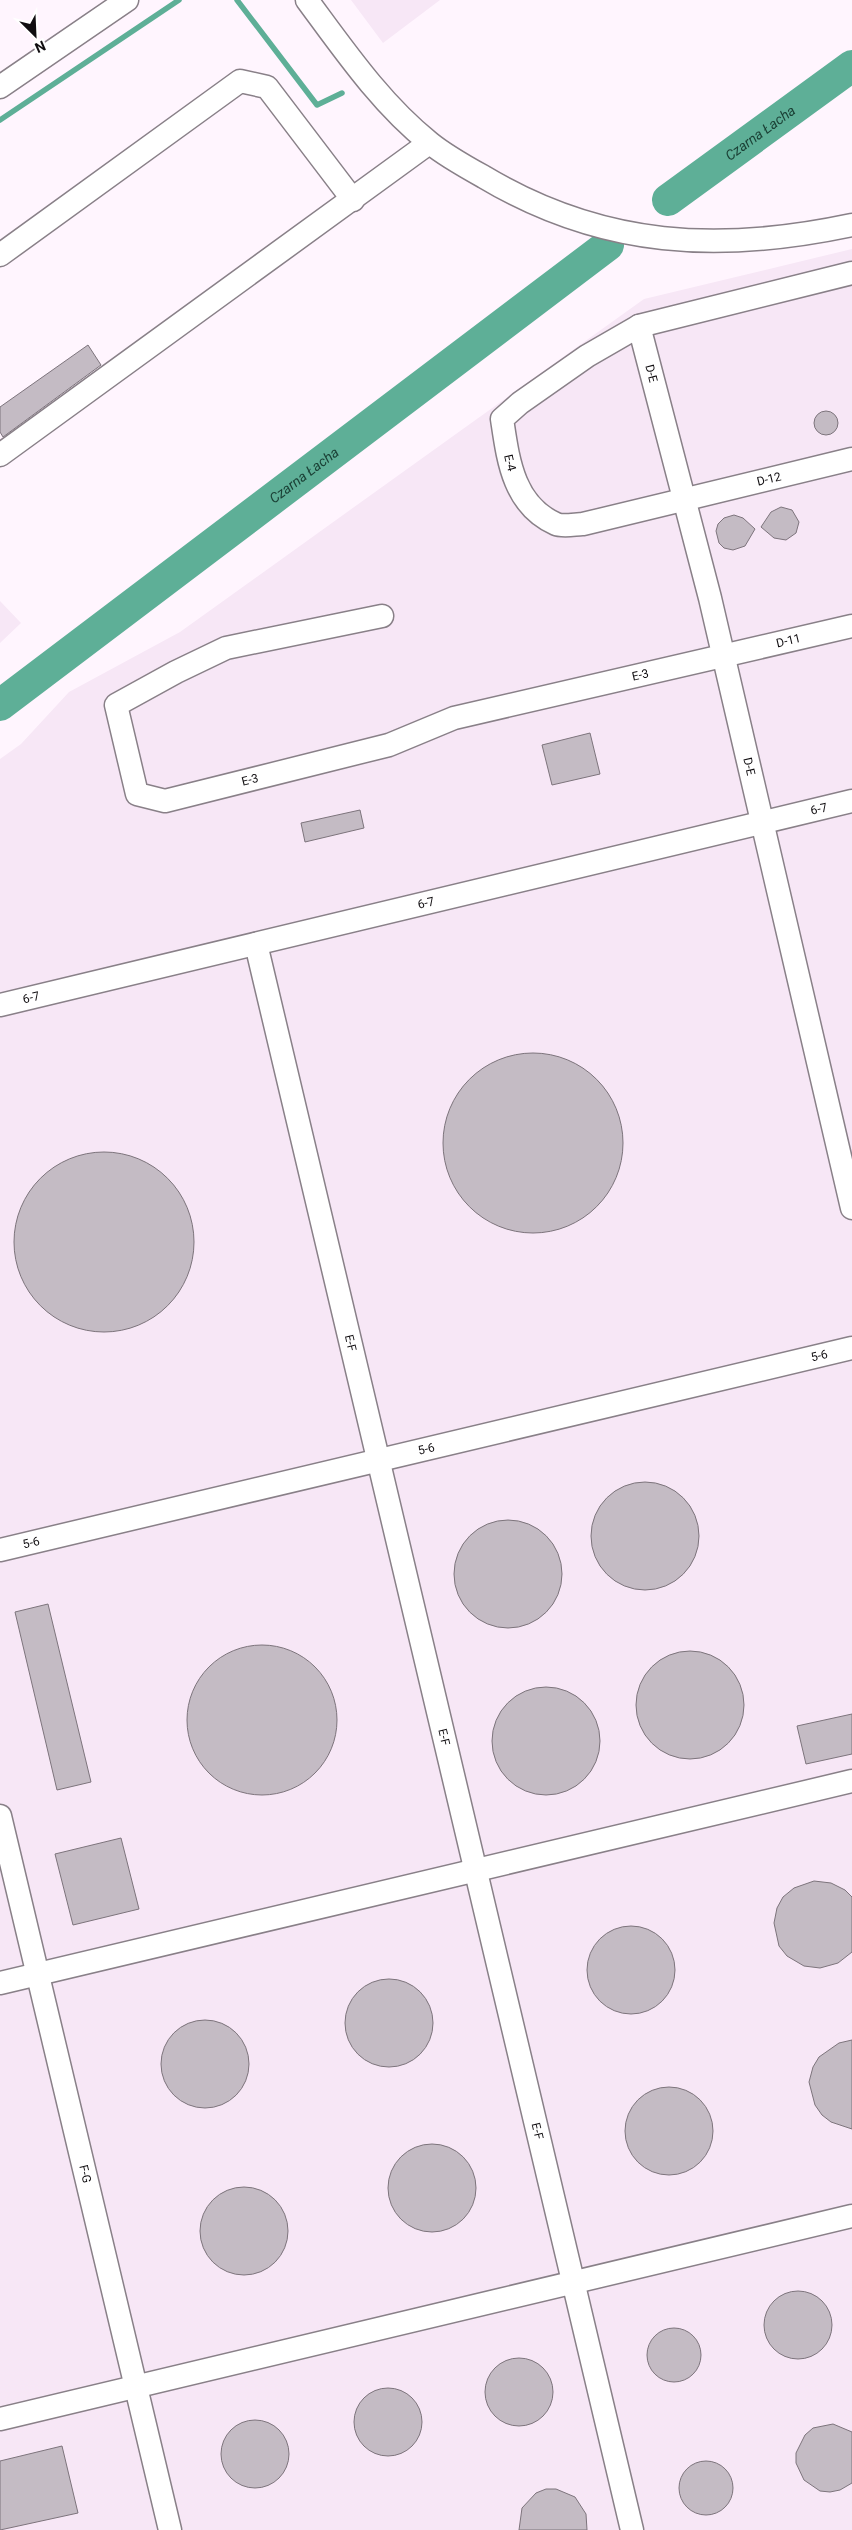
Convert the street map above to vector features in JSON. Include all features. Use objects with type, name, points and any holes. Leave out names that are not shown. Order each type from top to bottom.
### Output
[{"type":"street","points":[[0,87],[127,0]]},
{"type":"street","points":[[307,0],[377,91],[429,143],[515,196],[589,224],[650,238],[744,242],[852,225]]},
{"type":"street","points":[[0,254],[240,81],[267,87],[353,200]]},
{"type":"street","points":[[0,455],[429,143]]},
{"type":"street","points":[[638,326],[852,273]]},
{"type":"street","name":"D-E","points":[[638,326],[684,498],[723,655],[852,1208]]},
{"type":"street","name":"E-4","points":[[638,326],[587,356],[520,403],[502,419],[516,484],[534,509],[558,525],[583,524],[684,498]]},
{"type":"street","name":"D-12","points":[[684,498],[852,459]]},
{"type":"street","name":"E-3","points":[[382,616],[226,648],[176,672],[116,705],[137,794],[165,801],[174,799],[389,745],[454,718],[723,655]]},
{"type":"street","name":"D-11","points":[[723,655],[852,626]]},
{"type":"street","name":"6-7","points":[[0,1005],[852,801]]},
{"type":"street","name":"E-F","points":[[256,944],[632,2530]]},
{"type":"street","name":"5-6","points":[[0,1550],[852,1348]]},
{"type":"street","points":[[0,1984],[852,1781]]},
{"type":"street","name":"F-G","points":[[0,1816],[134,2387],[170,2530]]},
{"type":"street","points":[[0,2419],[852,2216]]},
{"type":"shaded area","points":[[351,0],[440,0],[383,43]]},
{"type":"shaded area","points":[[852,249],[852,2530],[0,2530],[0,759],[21,744],[69,692],[180,632],[644,299]]},
{"type":"shaded area","points":[[0,601],[21,623],[0,643]]},
{"type":"building","points":[[88,345],[101,365],[3,437],[0,432],[0,407]]},
{"type":"building","points":[[826,411],[835,414],[838,423],[835,432],[826,435],[817,432],[814,423],[817,414]]},
{"type":"building","points":[[781,507],[792,510],[799,522],[796,533],[786,540],[774,538],[761,527],[771,512]]},
{"type":"building","points":[[734,515],[743,518],[755,529],[745,546],[733,550],[724,548],[719,543],[716,531],[718,524],[724,518]]},
{"type":"building","points":[[590,733],[600,774],[552,785],[542,745]]},
{"type":"building","points":[[360,810],[364,828],[305,842],[301,823]]},
{"type":"building","points":[[542,1053],[551,1054],[576,1063],[597,1079],[613,1100],[622,1125],[622,1161],[613,1186],[597,1207],[576,1223],[568,1226],[551,1232],[524,1233],[515,1232],[490,1223],[463,1200],[453,1186],[444,1161],[443,1134],[444,1125],[453,1100],[476,1073],[490,1063],[515,1054]]},
{"type":"building","points":[[113,1152],[122,1153],[147,1162],[168,1178],[184,1199],[193,1224],[193,1260],[184,1285],[168,1306],[147,1322],[139,1325],[122,1331],[95,1332],[86,1331],[61,1322],[34,1299],[24,1285],[15,1260],[14,1233],[15,1224],[24,1199],[47,1172],[61,1162],[86,1153]]},
{"type":"building","points":[[645,1482],[666,1486],[683,1498],[695,1515],[699,1536],[695,1557],[683,1574],[666,1586],[645,1590],[624,1586],[607,1574],[595,1557],[591,1536],[595,1515],[607,1498],[624,1486]]},
{"type":"building","points":[[508,1520],[529,1524],[546,1536],[558,1553],[562,1574],[558,1595],[546,1612],[529,1624],[508,1628],[487,1624],[470,1612],[458,1595],[454,1574],[458,1553],[470,1536],[487,1524]]},
{"type":"building","points":[[48,1604],[91,1782],[57,1790],[15,1612]]},
{"type":"building","points":[[262,1645],[277,1646],[291,1651],[315,1667],[331,1691],[336,1705],[336,1735],[331,1749],[315,1773],[291,1789],[277,1794],[262,1795],[247,1794],[233,1789],[209,1773],[193,1749],[188,1735],[187,1720],[188,1705],[193,1691],[209,1667],[233,1651],[247,1646]]},
{"type":"building","points":[[690,1651],[711,1655],[728,1667],[740,1684],[744,1705],[740,1726],[728,1743],[711,1755],[690,1759],[669,1755],[652,1743],[640,1726],[636,1705],[640,1684],[652,1667],[669,1655]]},
{"type":"building","points":[[546,1687],[567,1691],[584,1703],[596,1720],[600,1741],[596,1762],[584,1779],[567,1791],[546,1795],[525,1791],[508,1779],[496,1762],[492,1741],[496,1720],[508,1703],[525,1691]]},
{"type":"building","points":[[852,1714],[852,1754],[806,1764],[797,1726]]},
{"type":"building","points":[[121,1838],[139,1909],[73,1925],[55,1854]]},
{"type":"building","points":[[814,1881],[831,1883],[845,1890],[852,1897],[852,1952],[838,1963],[820,1968],[804,1966],[787,1956],[779,1946],[774,1923],[777,1908],[783,1897],[794,1888]]},
{"type":"building","points":[[631,1926],[648,1930],[662,1939],[671,1953],[675,1970],[671,1987],[662,2001],[648,2010],[631,2014],[614,2010],[600,2001],[591,1987],[587,1970],[591,1953],[600,1939],[614,1930]]},
{"type":"building","points":[[389,1979],[406,1983],[420,1992],[429,2006],[433,2023],[429,2040],[420,2054],[406,2063],[389,2067],[372,2063],[358,2054],[349,2040],[345,2023],[349,2006],[358,1992],[372,1983]]},
{"type":"building","points":[[205,2020],[222,2024],[236,2033],[245,2047],[249,2064],[245,2081],[236,2095],[222,2104],[205,2108],[188,2104],[174,2095],[165,2081],[161,2064],[165,2047],[174,2033],[188,2024]]},
{"type":"building","points":[[852,2040],[852,2129],[831,2122],[822,2115],[815,2105],[809,2082],[813,2067],[819,2057],[839,2043]]},
{"type":"building","points":[[669,2087],[686,2091],[700,2100],[709,2114],[713,2131],[709,2148],[700,2162],[686,2171],[669,2175],[652,2171],[638,2162],[629,2148],[625,2131],[629,2114],[638,2100],[652,2091]]},
{"type":"building","points":[[432,2144],[449,2148],[463,2157],[472,2171],[476,2188],[472,2205],[463,2219],[449,2228],[432,2232],[415,2228],[401,2219],[392,2205],[388,2188],[392,2171],[401,2157],[415,2148]]},
{"type":"building","points":[[244,2187],[261,2191],[275,2200],[284,2214],[288,2231],[284,2248],[275,2262],[261,2271],[244,2275],[227,2271],[213,2262],[204,2248],[200,2231],[204,2214],[213,2200],[227,2191]]},
{"type":"building","points":[[798,2291],[811,2294],[822,2301],[829,2312],[832,2325],[829,2338],[822,2349],[811,2356],[798,2359],[785,2356],[774,2349],[767,2338],[764,2325],[767,2312],[774,2301],[785,2294]]},
{"type":"building","points":[[674,2328],[684,2330],[693,2336],[699,2345],[701,2355],[699,2365],[693,2374],[684,2380],[674,2382],[664,2380],[655,2374],[649,2365],[647,2355],[649,2345],[655,2336],[664,2330]]},
{"type":"building","points":[[519,2358],[532,2361],[543,2368],[550,2379],[553,2392],[550,2405],[543,2416],[532,2423],[519,2426],[506,2423],[495,2416],[488,2405],[485,2392],[488,2379],[495,2368],[506,2361]]},
{"type":"building","points":[[388,2388],[401,2391],[412,2398],[419,2409],[422,2422],[419,2435],[412,2446],[401,2453],[388,2456],[375,2453],[364,2446],[357,2435],[354,2422],[357,2409],[364,2398],[375,2391]]},
{"type":"building","points":[[255,2420],[268,2423],[279,2430],[286,2441],[289,2454],[286,2467],[279,2478],[268,2485],[255,2488],[242,2485],[231,2478],[224,2467],[221,2454],[224,2441],[231,2430],[242,2423]]},
{"type":"building","points":[[833,2424],[852,2432],[852,2483],[840,2490],[820,2491],[804,2480],[796,2463],[796,2453],[805,2435],[813,2428]]},
{"type":"building","points":[[62,2446],[78,2513],[0,2530],[0,2461]]},
{"type":"building","points":[[706,2461],[716,2463],[725,2469],[731,2478],[733,2488],[731,2498],[725,2507],[716,2513],[706,2515],[696,2513],[687,2507],[681,2498],[679,2488],[681,2478],[687,2469],[696,2463]]},
{"type":"building","points":[[546,2489],[556,2489],[575,2497],[586,2514],[587,2530],[519,2530],[522,2508],[536,2493]]},
{"type":"waterway","points":[[0,120],[179,0]]},
{"type":"waterway","points":[[237,0],[317,105],[342,93]]},
{"type":"waterway","name":"Czarna Łacha","points":[[668,200],[852,66]]},
{"type":"waterway","name":"Czarna Łacha","points":[[0,705],[608,245]]}]
